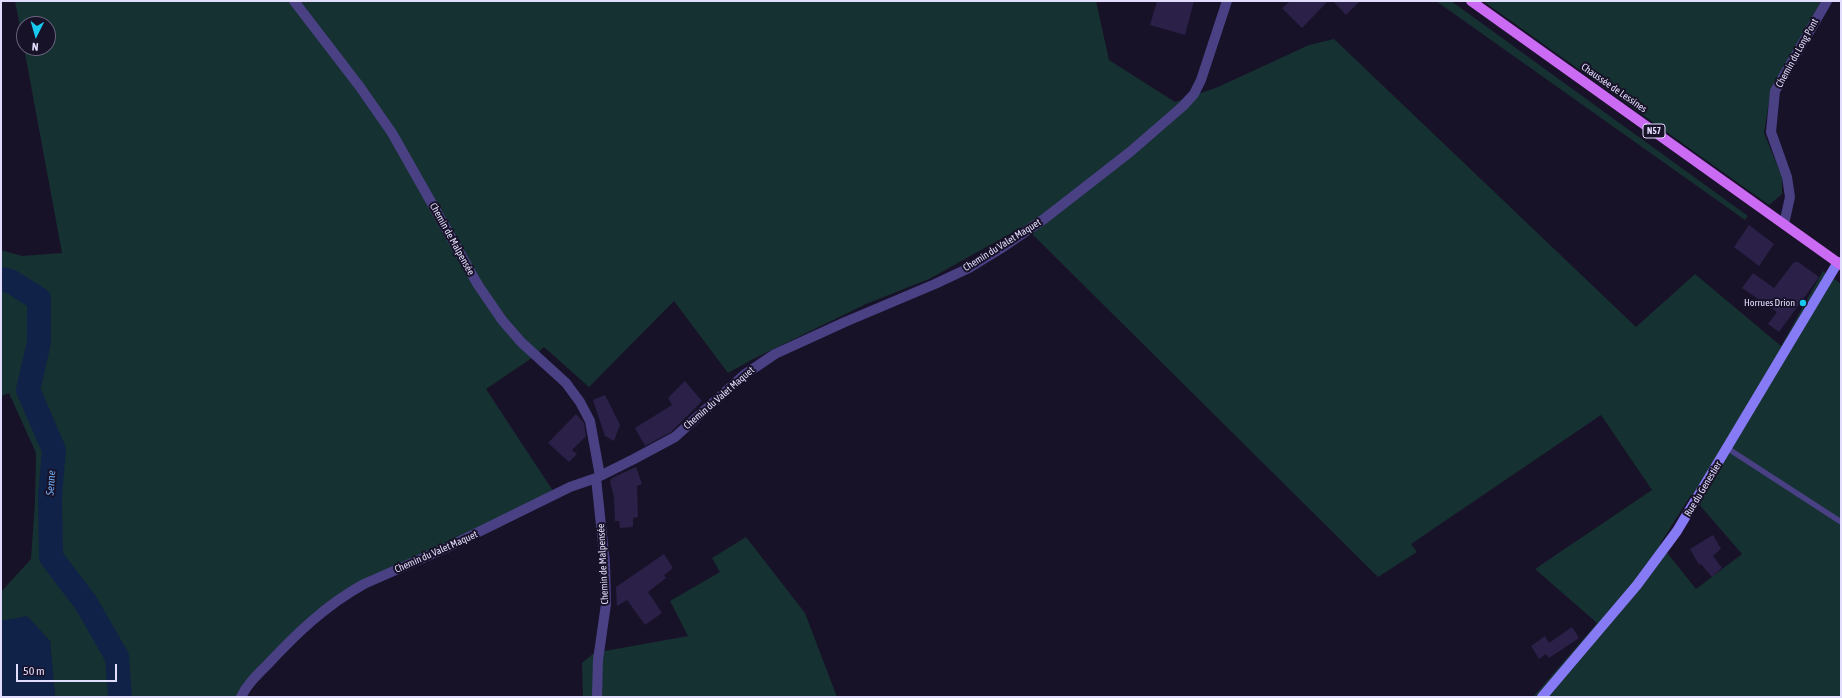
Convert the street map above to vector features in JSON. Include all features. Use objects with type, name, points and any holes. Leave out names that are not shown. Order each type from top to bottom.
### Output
[{"type":"main road","name":"Chaussée de Lessines","points":[[1471,1],[1839,264]]},
{"type":"street","name":"Chemin de Malpensée","points":[[294,1],[360,87],[392,133],[478,285],[502,320],[521,342],[566,384],[580,402],[590,421],[598,477],[605,563],[606,604],[598,660],[597,697]]},
{"type":"street","name":"Chemin du Valet Maquet","points":[[241,697],[249,684],[301,630],[345,595],[364,584],[509,518],[570,487],[598,477],[674,437],[744,375],[775,354],[969,268],[1044,219],[1130,152],[1183,106],[1194,94],[1213,46],[1227,1]]},
{"type":"street","name":"Chemin du Long Pont","points":[[1784,224],[1790,197],[1787,177],[1771,132],[1776,91],[1826,1]]},
{"type":"street","name":"Rue du Genestier","points":[[1542,697],[1613,614],[1668,543],[1839,264]]},
{"type":"lane","points":[[1727,448],[1841,522]]},
{"type":"green space","points":[[15,1],[1096,1],[1109,60],[1175,102],[1218,87],[1309,45],[1334,39],[1636,327],[1695,274],[1781,346],[1823,271],[1841,284],[1841,697],[1533,697],[1597,623],[1535,569],[1652,490],[1601,415],[1411,544],[1417,552],[1378,577],[1024,226],[929,279],[866,304],[753,359],[728,373],[674,301],[589,387],[544,347],[529,360],[486,389],[557,497],[502,526],[349,596],[301,633],[240,697],[55,697],[50,641],[27,617],[1,621],[1,592],[31,559],[35,501],[36,453],[9,393],[1,396],[1,250],[22,256],[62,253],[25,56],[56,56],[56,16],[18,16]],"holes":[[[1691,495],[1742,554],[1696,589],[1660,544]]]},
{"type":"green space","points":[[1436,1],[1451,1],[1748,216],[1745,220]]},
{"type":"green space","points":[[1483,1],[1821,1],[1771,89],[1764,133],[1782,177],[1782,194],[1769,205]]},
{"type":"green space","points":[[746,537],[805,613],[837,697],[583,697],[582,663],[594,653],[688,636],[670,601],[720,572],[712,558]]},
{"type":"water","points":[[27,616],[50,641],[55,697],[1,697],[1,621]]},
{"type":"building","points":[[1157,1],[1194,1],[1185,35],[1150,25]]},
{"type":"building","points":[[1290,1],[1328,1],[1302,28],[1282,8]]},
{"type":"building","points":[[1333,1],[1360,1],[1346,15]]},
{"type":"building","points":[[1749,225],[1774,244],[1759,266],[1734,247]]},
{"type":"building","points":[[1794,262],[1798,262],[1819,277],[1779,332],[1768,324],[1777,312],[1742,288],[1753,273],[1774,288]]},
{"type":"building","points":[[685,381],[702,401],[671,432],[645,446],[635,428],[672,405],[668,398]]},
{"type":"building","points":[[605,395],[620,425],[614,441],[605,436],[593,400]]},
{"type":"building","points":[[576,414],[584,423],[586,436],[572,450],[577,454],[569,462],[548,443]]},
{"type":"building","points":[[636,467],[642,484],[637,486],[638,517],[633,518],[633,527],[620,528],[619,521],[615,521],[614,497],[610,482],[612,478]]},
{"type":"building","points":[[1713,535],[1721,549],[1713,556],[1722,568],[1712,577],[1701,564],[1699,565],[1690,549]]},
{"type":"building","points":[[664,554],[673,568],[664,575],[666,578],[648,592],[662,613],[645,625],[627,600],[617,606],[616,587]]},
{"type":"building","points":[[1572,627],[1579,638],[1549,658],[1546,654],[1539,659],[1531,646],[1545,636],[1549,643]]},
{"type":"waterway","name":"Senne","points":[[1,279],[10,281],[39,299],[39,342],[28,390],[54,450],[50,496],[51,557],[86,603],[117,657],[120,697]]},
{"type":"place","name":"Horrues Drion","points":[[1803,303]]}]
